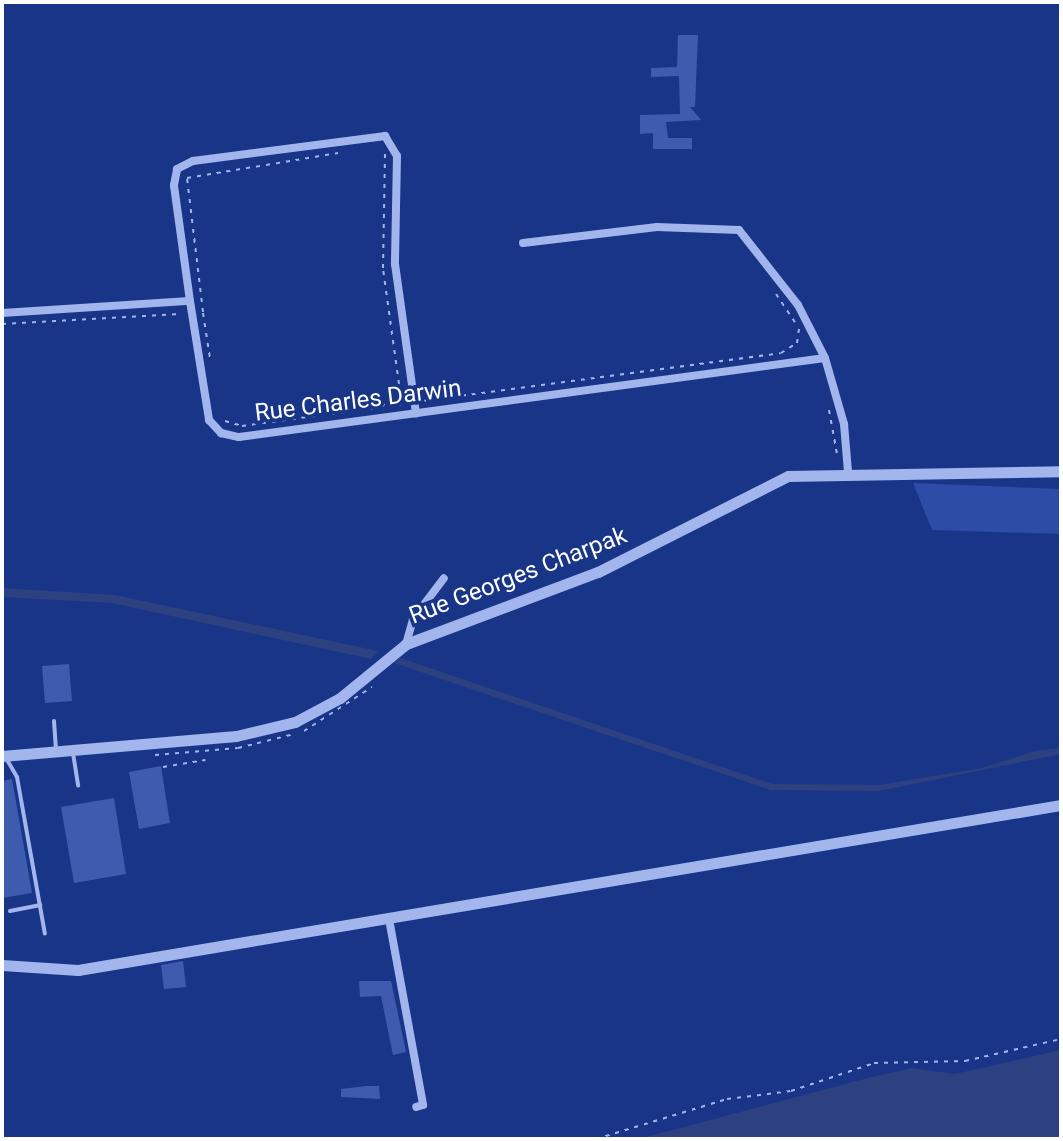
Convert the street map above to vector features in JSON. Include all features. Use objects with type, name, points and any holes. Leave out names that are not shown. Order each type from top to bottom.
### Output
[{"type":"street","name":"Rue Charles Darwin","points":[[414,402],[395,264],[397,156],[385,136],[193,161],[177,169],[174,185],[205,410],[221,433],[239,437],[825,358]]},
{"type":"street","points":[[523,243],[723,225],[746,236],[798,305],[825,358],[848,472]]},
{"type":"street","points":[[2,313],[190,301]]},
{"type":"street","points":[[414,402],[416,414]]},
{"type":"street","name":"Rue Georges Charpak","points":[[4,756],[236,736],[295,722],[340,698],[406,644],[598,572],[788,476],[848,472],[1061,471]]},
{"type":"street","points":[[406,644],[413,619],[444,578]]},
{"type":"street","points":[[5,965],[78,970],[1061,805]]},
{"type":"street","points":[[389,919],[423,1105],[416,1107]]},
{"type":"lane","points":[[54,721],[56,752]]},
{"type":"lane","points":[[73,751],[78,786]]},
{"type":"lane","points":[[4,756],[17,777],[45,934]]},
{"type":"lane","points":[[10,911],[40,905]]},
{"type":"path","points":[[379,148],[385,156],[383,268],[399,384],[382,407]]},
{"type":"path","points":[[211,367],[187,178],[346,151]]},
{"type":"path","points":[[775,292],[805,339]]},
{"type":"path","points":[[2,324],[203,312]]},
{"type":"path","points":[[218,413],[242,426],[781,353],[797,343],[799,328]]},
{"type":"path","points":[[827,401],[835,451],[847,455]]},
{"type":"path","points":[[163,767],[205,760]]},
{"type":"path","points":[[596,1139],[727,1099],[791,1091],[874,1063],[965,1061],[1061,1039]]},
{"type":"shaded area","points":[[913,483],[1061,489],[1061,534],[932,530]]},
{"type":"shaded area","points":[[2,588],[115,595],[378,651],[371,659],[112,603],[2,597]]},
{"type":"shaded area","points":[[400,658],[772,784],[879,785],[982,768],[1035,751],[1061,748],[1061,754],[879,791],[771,790],[394,663]]},
{"type":"shaded area","points":[[1061,1050],[1061,1139],[639,1139],[912,1068],[955,1074]]},
{"type":"building","points":[[678,35],[698,35],[695,107],[690,107],[701,120],[666,122],[668,138],[692,138],[692,149],[653,149],[653,133],[640,134],[640,115],[680,114],[679,76],[651,77],[651,68],[677,67]]},
{"type":"building","points":[[69,664],[72,701],[45,703],[42,666]]},
{"type":"building","points":[[161,766],[170,823],[139,829],[129,772]]},
{"type":"building","points":[[12,779],[32,893],[2,898],[2,781]]},
{"type":"building","points":[[114,798],[126,874],[74,883],[61,807]]},
{"type":"building","points":[[183,961],[186,987],[164,989],[161,965]]},
{"type":"building","points":[[359,981],[391,981],[406,1052],[393,1055],[381,996],[360,997]]},
{"type":"building","points":[[379,1086],[380,1099],[341,1097],[341,1089]]}]
